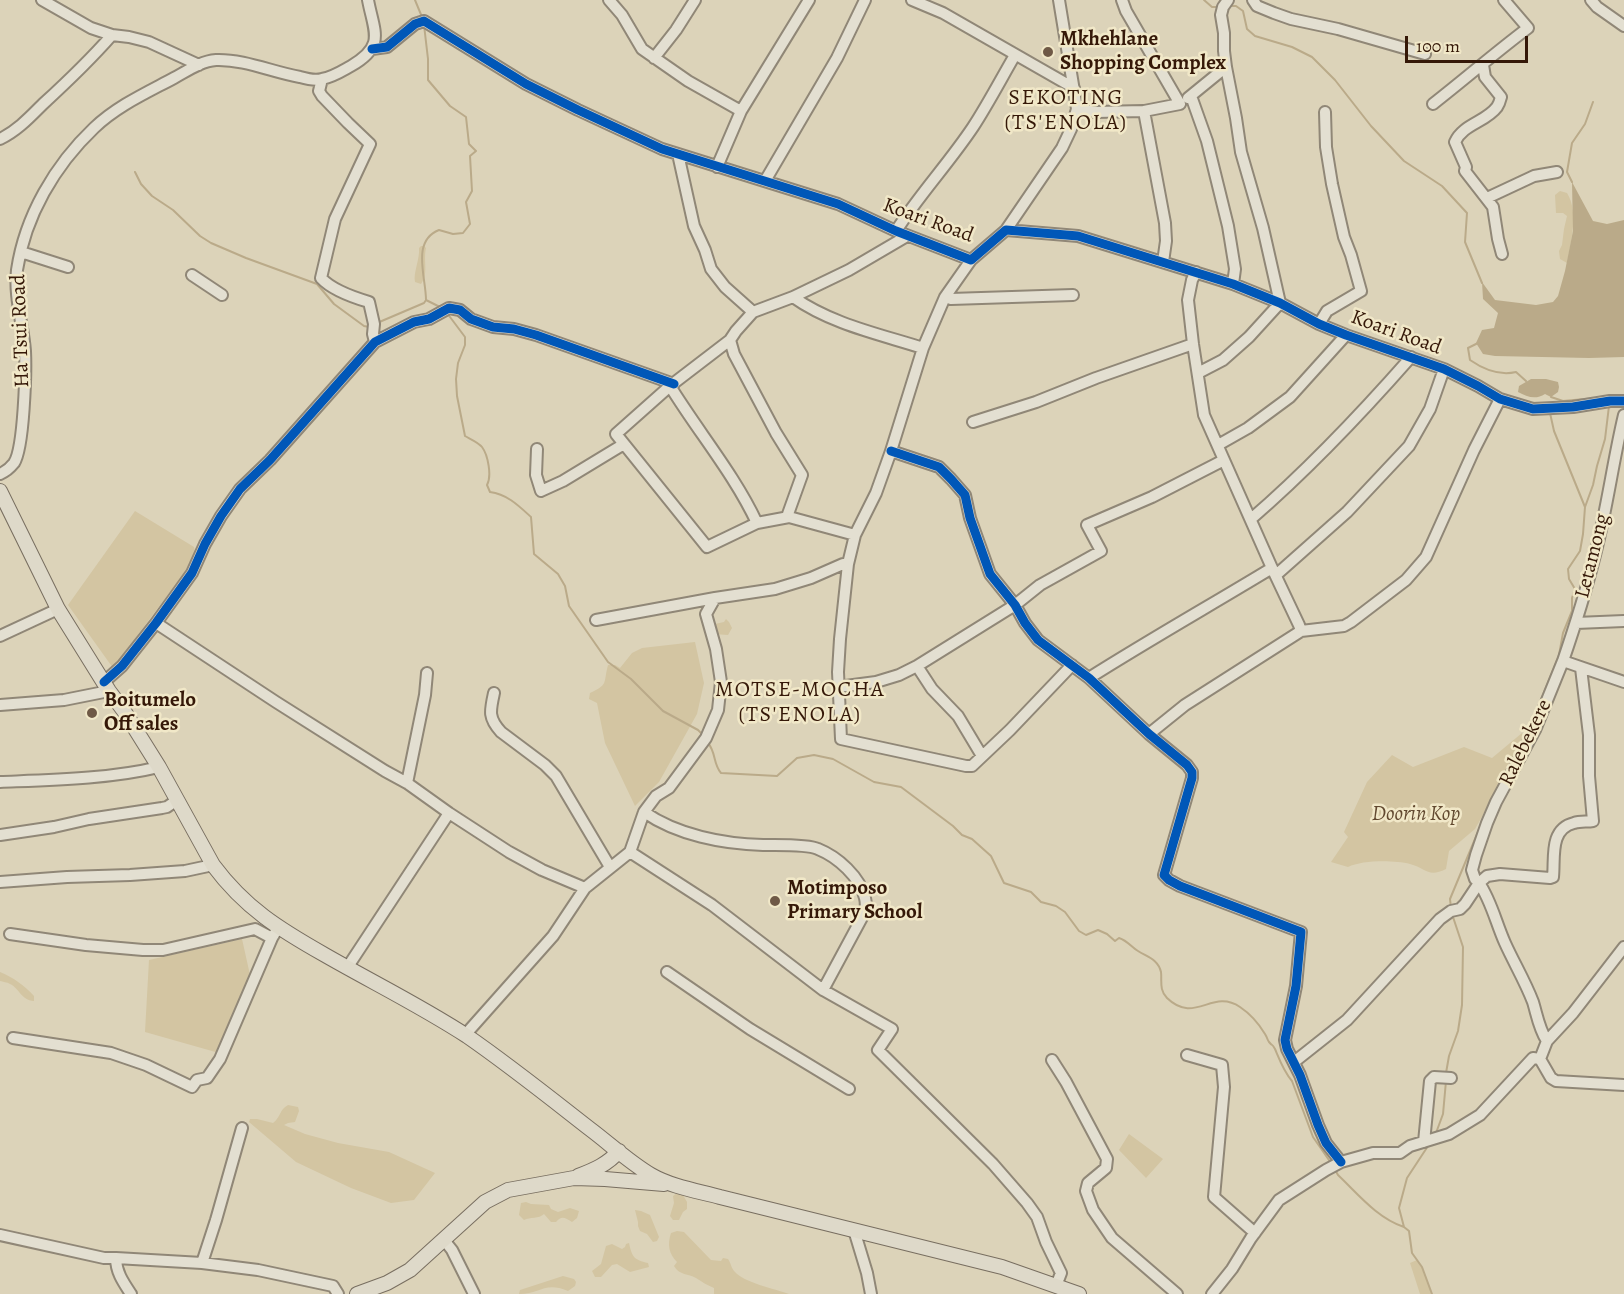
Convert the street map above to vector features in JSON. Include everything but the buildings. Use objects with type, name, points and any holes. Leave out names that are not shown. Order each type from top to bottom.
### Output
[{"type":"main road","points":[[0,491],[4,511],[58,609],[159,767],[213,865],[275,933],[346,968],[465,1035],[653,1176],[674,1184],[1002,1267],[1079,1294]]},
{"type":"main road","points":[[574,1178],[603,1165],[612,1158],[624,1155]]},
{"type":"main road","points":[[599,1179],[618,1172],[624,1155]]},
{"type":"main road","points":[[357,1294],[387,1283],[410,1270],[485,1202],[508,1190],[574,1178],[674,1184]]},
{"type":"street","points":[[42,0],[91,28],[112,35],[149,42],[199,65]]},
{"type":"street","points":[[368,0],[376,39],[372,49],[355,63],[322,80],[319,91],[370,144],[335,219],[321,278],[327,284],[369,302],[375,342]]},
{"type":"street","points":[[609,0],[622,15],[642,49],[688,81],[741,111]]},
{"type":"street","points":[[654,58],[676,30],[695,0]]},
{"type":"street","points":[[717,166],[741,111],[809,0]]},
{"type":"street","points":[[765,181],[837,58],[865,0]]},
{"type":"street","points":[[912,0],[943,13],[1074,88]]},
{"type":"street","points":[[1006,230],[1062,148],[1077,109],[1059,0]]},
{"type":"street","points":[[1122,0],[1126,11],[1180,104]]},
{"type":"street","points":[[1198,373],[1223,360],[1249,337],[1280,303],[1263,228],[1241,152],[1226,67],[1221,15],[1228,0]]},
{"type":"street","points":[[1253,0],[1257,6],[1282,16],[1338,29],[1425,54]]},
{"type":"street","points":[[1433,105],[1528,28],[1504,0]]},
{"type":"street","points":[[1591,0],[1624,26]]},
{"type":"street","name":"Koari Road","points":[[372,49],[387,47],[415,24],[424,21],[537,89],[663,149],[838,204],[901,233],[971,260],[1006,230],[1078,236],[1233,284],[1280,303],[1319,324],[1444,369],[1500,399],[1533,410],[1624,401]]},
{"type":"street","points":[[0,139],[10,134],[40,107],[88,62],[112,35]]},
{"type":"street","points":[[855,534],[789,518],[757,523],[707,547],[616,434],[672,385],[730,340],[753,312],[793,297],[849,270],[901,233],[906,216],[973,127],[1015,55]]},
{"type":"street","name":"Ha Tsui Road","points":[[0,474],[15,463],[21,433],[25,351],[17,289],[17,270],[21,252],[33,215],[51,179],[75,146],[97,125],[125,104],[199,65],[214,60],[245,63],[290,75],[322,80]]},
{"type":"street","points":[[1483,65],[1485,77],[1501,98],[1497,107],[1464,130],[1455,142],[1466,167],[1465,171],[1493,207],[1502,254]]},
{"type":"street","points":[[1077,109],[1096,112],[1144,111],[1180,104],[1226,67]]},
{"type":"street","points":[[1191,96],[1207,141],[1228,226],[1235,269],[1233,284]]},
{"type":"street","points":[[1144,111],[1165,223],[1166,241],[1162,262]]},
{"type":"street","points":[[1319,324],[1327,311],[1361,291],[1352,255],[1344,237],[1332,184],[1326,147],[1325,112]]},
{"type":"street","points":[[678,154],[694,226],[711,270],[725,287],[753,312]]},
{"type":"street","points":[[1488,198],[1534,176],[1557,172]]},
{"type":"street","points":[[21,252],[68,267]]},
{"type":"street","points":[[971,260],[945,297],[923,348],[876,493],[855,534],[848,564],[840,639],[838,687],[841,739],[972,766],[1072,665]]},
{"type":"street","points":[[1196,272],[1188,300],[1204,415],[1300,631]]},
{"type":"street","points":[[192,275],[222,295]]},
{"type":"street","points":[[945,297],[951,299],[1073,295]]},
{"type":"street","points":[[793,297],[807,307],[846,324],[923,348]]},
{"type":"street","points":[[0,705],[64,700],[106,686],[192,573],[220,516],[240,489],[270,460],[375,342],[414,322],[429,319],[449,308],[460,310],[471,319],[493,327],[514,329],[536,335],[672,385],[687,413],[746,499],[757,523]]},
{"type":"street","points":[[1218,445],[1248,428],[1290,396],[1346,335]]},
{"type":"street","points":[[730,340],[734,354],[776,433],[802,475],[788,514],[789,518]]},
{"type":"street","points":[[973,422],[1036,402],[1193,344]]},
{"type":"street","points":[[1251,519],[1291,485],[1325,451],[1366,409],[1411,357]]},
{"type":"street","points":[[1089,678],[1136,648],[1274,571],[1347,512],[1409,446],[1430,409],[1444,369]]},
{"type":"street","points":[[1149,734],[1185,705],[1300,631],[1344,626],[1406,580],[1426,557],[1474,450],[1500,399]]},
{"type":"street","name":"Letamong","points":[[1563,662],[1595,556],[1619,457],[1624,414]]},
{"type":"street","points":[[537,449],[536,475],[541,491],[563,481],[624,444]]},
{"type":"street","points":[[891,451],[939,467],[951,478],[965,495],[970,518],[990,574],[1015,605],[1038,640],[1089,678],[1192,772],[1190,788],[1164,875],[1180,886],[1301,932],[1296,986],[1285,1040],[1334,1166]]},
{"type":"street","points":[[838,687],[876,682],[899,675],[917,666],[1015,605],[1040,585],[1101,551],[1086,525],[1152,497],[1224,460]]},
{"type":"street","points":[[596,620],[790,585],[848,564]]},
{"type":"street","points":[[465,1035],[553,936],[585,888],[630,852],[644,812],[656,796],[669,788],[706,738],[718,710],[721,682],[716,649],[706,614],[715,598]]},
{"type":"street","points":[[0,636],[58,609]]},
{"type":"street","points":[[1576,623],[1624,621]]},
{"type":"street","points":[[156,623],[276,702],[407,783],[508,852],[542,870],[585,888]]},
{"type":"street","points":[[1563,662],[1624,682]]},
{"type":"street","name":"Ralebekere","points":[[1479,883],[1472,870],[1487,823],[1496,801],[1535,730],[1563,662]]},
{"type":"street","points":[[917,666],[932,689],[958,716],[982,756]]},
{"type":"street","points":[[1294,1062],[1347,1020],[1440,919],[1465,904],[1479,883],[1487,876],[1500,874],[1553,877],[1555,843],[1560,831],[1572,823],[1593,821],[1589,776],[1589,735],[1581,668]]},
{"type":"street","points":[[407,783],[427,673]]},
{"type":"street","points":[[494,693],[491,718],[496,727],[546,765],[556,776],[610,867]]},
{"type":"street","points":[[0,782],[80,778],[159,767]]},
{"type":"street","points":[[0,835],[162,808],[177,800]]},
{"type":"street","points":[[644,812],[654,819],[695,837],[754,845],[816,847],[845,866],[866,899],[866,912],[823,990]]},
{"type":"street","points":[[346,968],[449,813]]},
{"type":"street","points":[[630,852],[712,905],[823,990],[892,1029],[878,1050],[993,1164],[1027,1203],[1037,1217],[1061,1273],[1056,1286]]},
{"type":"street","points":[[0,882],[185,871],[213,865]]},
{"type":"street","points":[[1479,883],[1485,891],[1506,944],[1522,976],[1542,1034],[1547,1041]]},
{"type":"street","points":[[10,934],[86,945],[163,950],[255,929],[275,933],[220,1059],[207,1078],[197,1080],[192,1087],[146,1065],[111,1053],[13,1038]]},
{"type":"street","points":[[1540,1059],[1547,1041],[1573,1013],[1624,947]]},
{"type":"street","points":[[667,972],[750,1029],[849,1089]]},
{"type":"street","points":[[1186,1055],[1222,1065],[1224,1087],[1214,1197],[1254,1233]]},
{"type":"street","points":[[1212,1294],[1279,1200],[1334,1166],[1373,1153],[1400,1153],[1410,1146],[1449,1134],[1480,1115],[1533,1058],[1540,1059]]},
{"type":"street","points":[[1540,1059],[1551,1078],[1556,1081],[1624,1085]]},
{"type":"street","points":[[1052,1060],[1107,1159],[1106,1168],[1088,1183],[1086,1191],[1093,1210],[1112,1238],[1177,1294]]},
{"type":"street","points":[[1424,1142],[1430,1082],[1434,1077],[1451,1078]]},
{"type":"street","points":[[202,1263],[242,1128]]},
{"type":"street","points":[[854,1230],[871,1294]]},
{"type":"street","points":[[0,1235],[104,1258],[202,1263],[258,1270],[333,1286],[338,1294]]},
{"type":"street","points":[[444,1240],[452,1250],[474,1294]]},
{"type":"street","points":[[116,1258],[119,1275],[131,1294]]},
{"type":"green space","points":[[1560,191],[1567,193],[1573,209],[1573,227],[1567,263],[1560,259],[1559,251],[1567,216],[1563,213],[1556,213],[1555,195]]},
{"type":"green space","points":[[421,246],[426,248],[425,276],[421,284],[415,282],[415,278]]},
{"type":"green space","points":[[135,511],[194,547],[196,557],[113,668],[68,605]]},
{"type":"green space","points":[[726,619],[732,628],[728,635],[714,634],[715,624],[724,622]]},
{"type":"green space","points":[[695,642],[704,683],[697,714],[659,782],[635,806],[605,743],[597,703],[589,699],[590,693],[603,685],[608,665],[620,668],[632,653],[642,648]]},
{"type":"green space","name":"Doorin Kop","points":[[1522,733],[1524,738],[1475,829],[1449,851],[1446,869],[1435,873],[1410,864],[1396,862],[1378,861],[1348,867],[1331,862],[1348,837],[1344,832],[1367,782],[1392,755],[1413,767],[1464,747],[1492,758]]},
{"type":"green space","points":[[242,939],[250,975],[219,1053],[145,1032],[149,960]]},
{"type":"green space","points":[[0,972],[26,988],[34,996],[34,1001],[23,996],[10,984],[0,981]]},
{"type":"green space","points":[[288,1105],[298,1107],[299,1111],[295,1122],[284,1125],[305,1134],[338,1143],[389,1152],[435,1173],[414,1200],[391,1203],[351,1188],[296,1162],[249,1122],[250,1119],[257,1119],[273,1123]]},
{"type":"green space","points":[[1129,1134],[1163,1159],[1146,1178],[1119,1150]]},
{"type":"green space","points":[[677,1193],[683,1195],[687,1202],[687,1209],[679,1220],[673,1220],[670,1216],[674,1203],[673,1196]]},
{"type":"green space","points":[[521,1203],[549,1205],[551,1209],[558,1212],[570,1208],[579,1211],[577,1218],[572,1222],[562,1218],[551,1222],[544,1214],[524,1220],[519,1215]]},
{"type":"green space","points":[[635,1210],[650,1215],[659,1237],[657,1241],[653,1242],[647,1234],[640,1231]]},
{"type":"green space","points":[[684,1232],[711,1260],[728,1259],[739,1276],[789,1294],[714,1294],[714,1288],[693,1276],[681,1273],[674,1266],[677,1262],[672,1256],[669,1241],[671,1233]]},
{"type":"green space","points":[[629,1243],[634,1257],[648,1263],[649,1267],[630,1272],[617,1264],[612,1265],[601,1277],[595,1277],[592,1271],[601,1264],[606,1246],[612,1244],[622,1249]]},
{"type":"green space","points":[[1417,1260],[1432,1294],[1420,1294],[1410,1263]]},
{"type":"green space","points":[[563,1276],[574,1279],[576,1282],[575,1286],[568,1291],[554,1287],[519,1294],[520,1290]]},
{"type":"shaded area","points":[[1572,182],[1593,221],[1607,224],[1624,220],[1624,357],[1483,354],[1476,343],[1482,330],[1494,328],[1498,313],[1483,299],[1482,282],[1495,300],[1536,305],[1553,302],[1558,296],[1573,231]]},
{"type":"shaded area","points":[[1531,379],[1558,382],[1558,392],[1551,397],[1545,394],[1535,397],[1518,392],[1519,386]]},
{"type":"waterway","points":[[415,0],[422,17]]},
{"type":"waterway","points":[[1204,0],[1212,7],[1219,7]]},
{"type":"waterway","points":[[1228,6],[1236,6],[1243,11],[1247,29],[1255,36],[1292,47],[1312,57],[1335,80],[1371,126],[1404,161],[1442,186],[1467,213],[1465,242],[1482,283]]},
{"type":"waterway","points":[[424,25],[428,80],[450,106],[466,117],[469,144],[476,151],[470,156],[472,191],[466,202],[470,224],[463,233],[453,234],[439,230],[430,235],[425,242],[422,260],[426,300],[440,307]]},
{"type":"waterway","points":[[1572,182],[1567,172],[1572,143],[1585,124],[1593,102]]},
{"type":"waterway","points":[[135,172],[141,184],[152,196],[173,210],[200,236],[246,258],[317,284],[334,304],[364,326],[369,327]]},
{"type":"waterway","points":[[377,323],[424,303],[426,300]]},
{"type":"waterway","points":[[447,313],[465,337],[465,345],[458,363],[457,396],[465,436],[480,445],[486,455],[489,466],[487,485],[490,492],[507,498],[531,517],[534,554],[558,574],[565,586],[569,606],[608,662],[631,679],[663,711],[698,730],[704,736]]},
{"type":"waterway","points":[[1478,343],[1468,348],[1470,360],[1492,371],[1516,372],[1526,381]]},
{"type":"waterway","points":[[1551,397],[1563,401],[1607,397]]},
{"type":"waterway","points":[[1530,727],[1559,655],[1563,633],[1572,611],[1575,589],[1569,579],[1568,569],[1580,551],[1585,507],[1605,439],[1609,406]]},
{"type":"waterway","points":[[1550,413],[1554,431],[1585,507]]},
{"type":"waterway","points":[[708,743],[721,773],[777,776],[797,758],[814,755],[833,759],[874,782],[901,787],[962,835],[972,839],[991,856],[1004,883],[1031,892],[1041,902],[1056,906],[1065,912],[1079,931],[1086,935],[1098,930],[1115,941],[1119,938],[1125,941],[1155,961],[1160,968],[1163,992],[1177,1005],[1195,1008],[1221,1001],[1240,1007],[1257,1023],[1274,1047],[1284,1070],[1292,1081],[1313,1137],[1331,1163]]},
{"type":"waterway","points":[[1451,908],[1450,899],[1480,827]]},
{"type":"waterway","points":[[1446,1073],[1458,1031],[1462,1005],[1463,947],[1452,914]]},
{"type":"waterway","points":[[1436,1133],[1443,1114],[1446,1081]]},
{"type":"waterway","points":[[1428,1146],[1407,1178],[1399,1208],[1404,1227],[1409,1231],[1412,1253],[1422,1267],[1432,1294]]},
{"type":"waterway","points":[[1334,1168],[1368,1205],[1385,1218],[1404,1227]]},
{"type":"cycle path","points":[[372,49],[387,47],[415,24],[424,21],[526,84],[662,149],[838,204],[896,231],[971,260],[1006,230],[1078,236],[1233,284],[1280,303],[1319,324],[1444,369],[1500,399],[1533,409],[1624,401]]},
{"type":"cycle path","points":[[104,682],[122,666],[192,573],[205,544],[240,489],[270,460],[375,342],[414,322],[429,319],[449,308],[460,310],[471,319],[493,327],[514,329],[536,335],[674,384]]},
{"type":"cycle path","points":[[891,451],[939,467],[951,479],[965,495],[970,518],[990,574],[1015,605],[1038,640],[1089,678],[1192,772],[1164,875],[1180,886],[1301,932],[1296,986],[1285,1040],[1326,1143],[1341,1162]]},
{"type":"place","name":"Mkhehlane Shopping Complex","points":[[1048,52]]},
{"type":"place","name":"Boitumelo Off sales","points":[[92,713]]},
{"type":"place","name":"Motimposo Primary School","points":[[775,901]]},
{"type":"district","name":"SEKOTING (TS'ENOLA)","points":[[1066,112]]},
{"type":"district","name":"MOTSE-MOCHA (TS'ENOLA)","points":[[800,704]]}]
